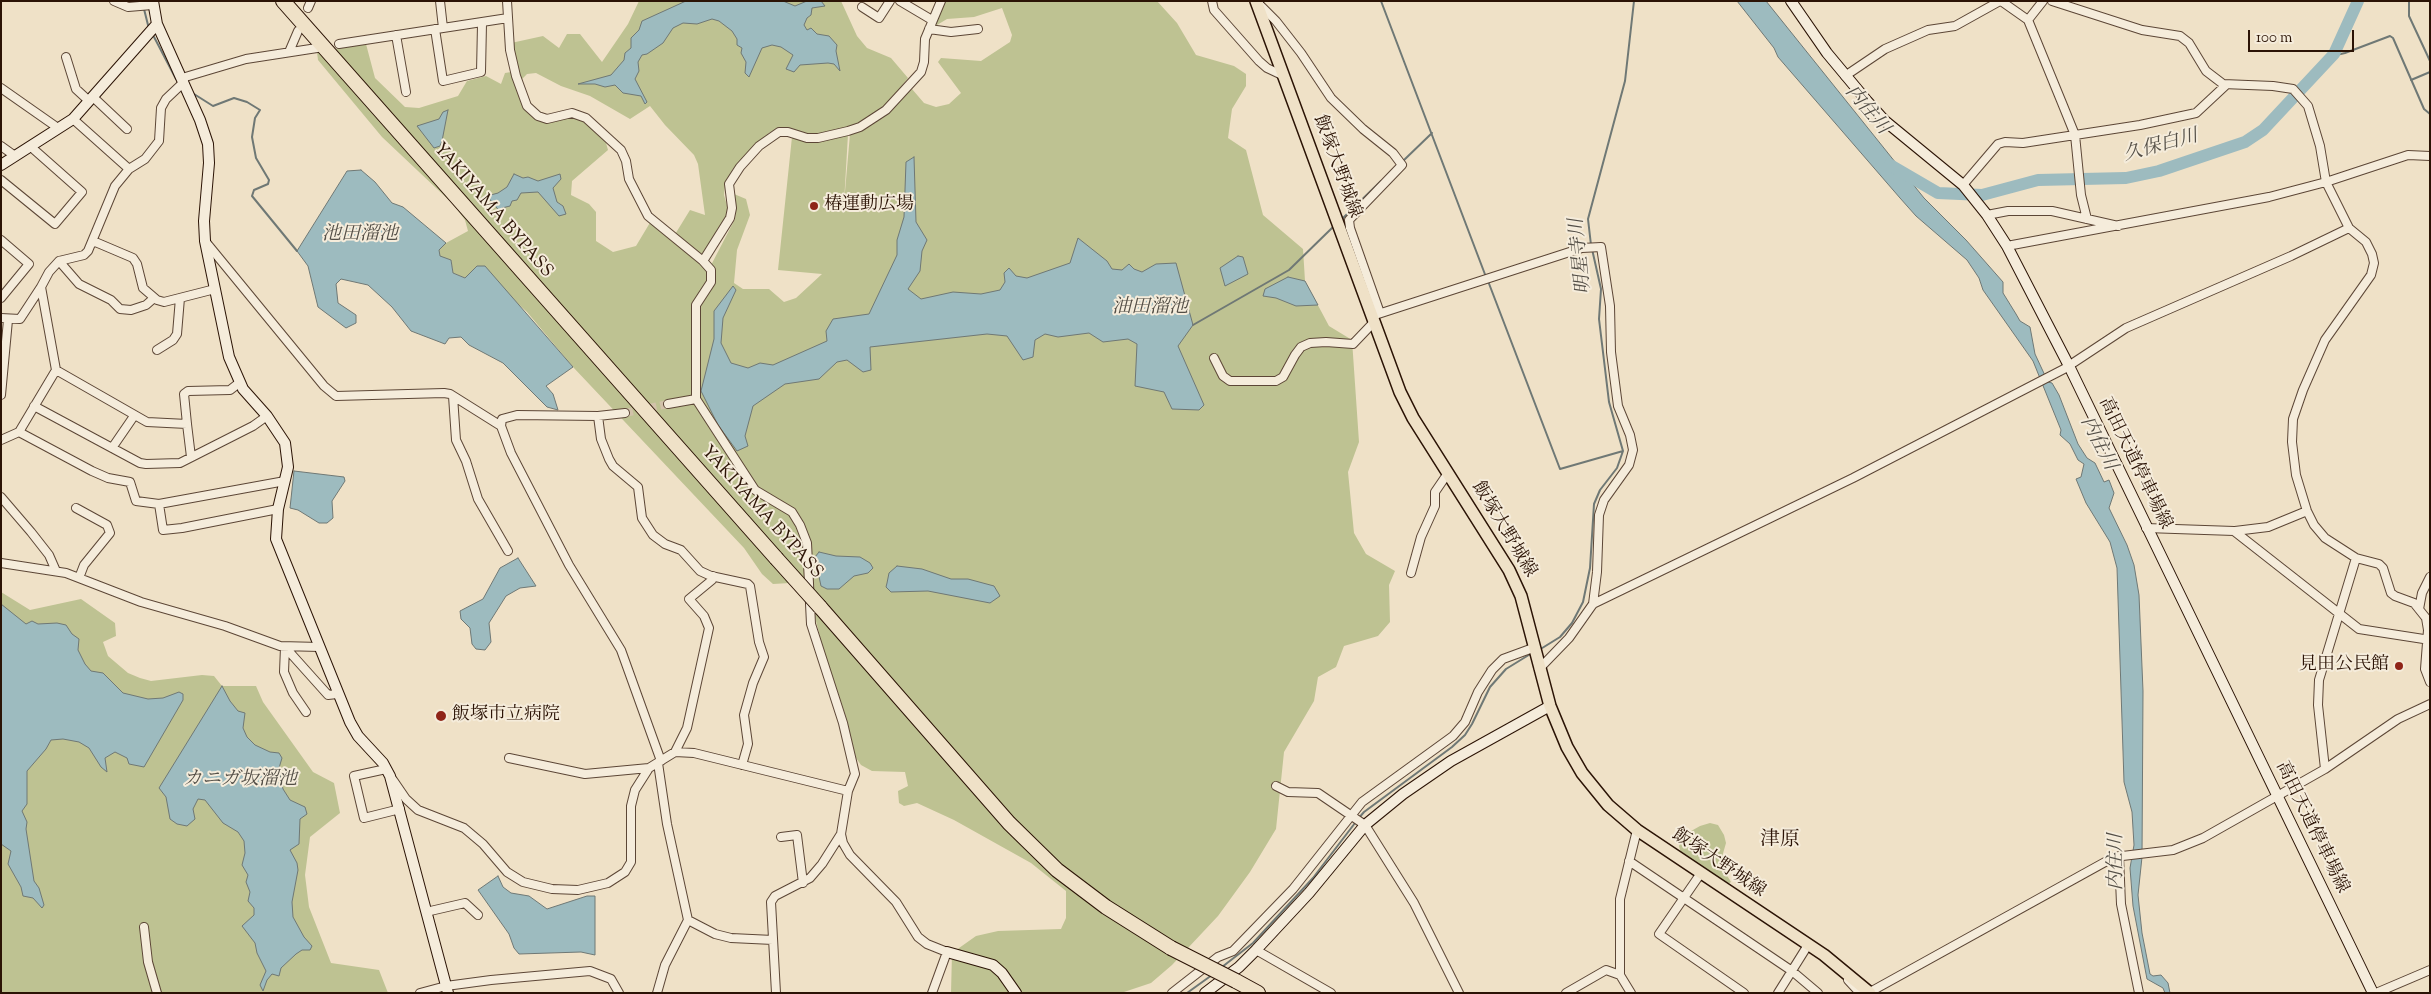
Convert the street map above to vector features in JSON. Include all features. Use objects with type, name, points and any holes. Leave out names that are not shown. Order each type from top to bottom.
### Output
[{"type":"highway","name":"YAKIYAMA BYPASS","points":[[283,1],[1009,823],[1057,870],[1106,908],[1171,948],[1258,993]]},
{"type":"main road","name":"飯塚大野城線","points":[[1256,1],[1375,317],[1400,392],[1413,418],[1509,570],[1520,596],[1550,706],[1567,746],[1582,773],[1608,805],[1637,830],[1824,955],[1870,993]]},
{"type":"street","points":[[114,1],[128,7],[148,5],[153,29],[183,80],[208,144],[204,221],[205,241],[229,357],[239,383],[267,416],[285,443],[288,467],[278,509],[276,539],[337,694],[358,736],[406,799],[418,810],[464,828],[483,844],[507,872],[523,882],[552,890],[578,890],[617,879],[625,872],[631,862],[631,806],[635,790],[649,768]]},
{"type":"street","points":[[440,1],[443,28]]},
{"type":"street","points":[[507,1],[510,50],[516,76],[528,106],[538,116],[547,119],[572,113],[586,118],[620,150],[626,161],[629,179],[648,216],[703,260],[710,270],[711,282],[696,305],[696,398],[755,490],[792,512],[800,525],[807,543],[811,624],[834,693],[855,774],[848,791],[841,834],[843,843],[850,854],[896,902],[918,937],[927,944],[947,952],[993,965],[1002,973],[1016,993]]},
{"type":"street","points":[[862,8],[879,18],[890,1]]},
{"type":"street","points":[[900,1],[932,20]]},
{"type":"street","points":[[703,260],[730,218],[732,208],[729,184],[740,167],[759,146],[779,132],[788,132],[807,138],[818,138],[860,127],[886,110],[921,72],[924,62],[925,39],[940,1]]},
{"type":"street","points":[[1212,1],[1214,10],[1259,61],[1267,68],[1284,76]]},
{"type":"street","points":[[1256,1],[1276,21],[1301,53],[1331,98],[1363,129],[1393,153],[1402,165],[1349,220],[1375,317]]},
{"type":"street","name":"高田天道停車場線","points":[[1791,1],[1846,76],[1885,121],[1963,185],[1987,215],[2007,246],[2374,993]]},
{"type":"street","points":[[1846,76],[1885,49],[1928,30],[1955,26],[2001,1],[2028,20],[2075,135],[2081,195],[2087,218]]},
{"type":"street","points":[[2028,20],[2043,1]]},
{"type":"street","points":[[2052,1],[2142,30],[2180,36],[2189,43],[2206,70],[2226,85],[2293,90],[2302,98],[2313,117],[2326,182],[2348,228],[2366,242],[2374,262],[2371,275],[2325,340],[2303,390],[2293,419],[2292,442],[2296,475],[2307,511],[2314,525],[2325,538],[2356,558],[2379,564],[2383,568],[2394,596],[2414,603],[2426,618],[2428,640],[2425,669],[2430,682]]},
{"type":"street","points":[[339,44],[435,29],[482,24],[508,18]]},
{"type":"street","points":[[435,29],[443,81],[481,72],[482,24]]},
{"type":"street","points":[[1,165],[73,119],[153,29]]},
{"type":"street","points":[[929,29],[951,32],[978,29]]},
{"type":"street","points":[[288,52],[298,31]]},
{"type":"street","points":[[396,35],[406,92]]},
{"type":"street","points":[[1,395],[5,319],[20,319],[49,272],[59,261],[84,255],[93,241],[115,186],[129,169],[145,159],[159,141],[161,108],[166,99],[183,80],[246,59],[317,48]]},
{"type":"street","points":[[66,57],[76,89],[127,129]]},
{"type":"street","points":[[1963,185],[1998,144],[2140,126],[2196,113],[2226,85]]},
{"type":"street","points":[[1,88],[58,128]]},
{"type":"street","points":[[73,119],[129,169]]},
{"type":"street","points":[[1,146],[14,156]]},
{"type":"street","points":[[1,180],[55,224],[82,192],[30,146]]},
{"type":"street","points":[[2007,246],[2269,197],[2326,182],[2408,154],[2430,156]]},
{"type":"street","points":[[1987,215],[2008,211],[2052,211],[2120,226]]},
{"type":"street","points":[[1593,604],[1853,478],[2066,367],[2126,328],[2291,256],[2348,228]]},
{"type":"street","points":[[1,240],[30,264],[1,298]]},
{"type":"street","points":[[93,241],[133,258],[137,264],[144,288],[154,298],[164,302],[215,289]]},
{"type":"street","points":[[205,241],[324,386],[336,396],[444,393],[453,396],[501,426]]},
{"type":"street","points":[[1214,358],[1223,376],[1230,381],[1276,381],[1283,377],[1294,355],[1301,347],[1310,343],[1353,344],[1375,317],[1582,248],[1601,247],[1610,306],[1611,352],[1618,406],[1630,435],[1633,450],[1629,465],[1604,500],[1599,515],[1597,572],[1593,604],[1569,638],[1538,665]]},
{"type":"street","points":[[59,261],[79,284],[111,300],[120,309],[126,311],[138,308],[146,305],[154,298]]},
{"type":"street","points":[[1,440],[20,432],[56,370],[41,287]]},
{"type":"street","points":[[157,350],[169,343],[177,334],[180,298]]},
{"type":"street","points":[[56,370],[147,422],[187,424]]},
{"type":"street","points":[[191,457],[184,394],[188,391],[230,390],[239,383]]},
{"type":"street","points":[[453,396],[456,440],[466,461],[478,499],[508,551]]},
{"type":"street","points":[[668,404],[696,398]]},
{"type":"street","points":[[34,406],[140,463],[169,465],[180,463],[253,426],[267,416]]},
{"type":"street","points":[[626,413],[598,416],[517,415],[502,419],[501,426],[511,453],[569,565],[621,650],[659,762],[667,824],[688,920],[665,965],[657,993]]},
{"type":"street","points":[[112,448],[134,416]]},
{"type":"street","points":[[598,416],[601,439],[609,460],[613,466],[638,487],[642,518],[653,535],[665,544],[681,550],[700,571],[750,586],[759,642],[764,657],[753,683],[744,715],[748,744],[742,765]]},
{"type":"street","points":[[20,432],[92,471],[108,478],[130,482],[136,500],[158,504],[285,481]]},
{"type":"street","points":[[1412,573],[1421,537],[1435,506],[1435,492],[1448,473]]},
{"type":"street","points":[[1,497],[32,532],[56,570]]},
{"type":"street","points":[[158,504],[163,530],[278,509]]},
{"type":"street","points":[[76,508],[106,525],[110,533],[84,565],[79,578]]},
{"type":"street","points":[[2146,528],[2234,531],[2268,527],[2307,511]]},
{"type":"street","points":[[2234,531],[2359,629],[2428,640]]},
{"type":"street","points":[[2325,768],[2318,704],[2319,680],[2356,558]]},
{"type":"street","points":[[1,563],[56,570],[141,602],[224,626],[285,647],[320,647]]},
{"type":"street","points":[[509,758],[585,774],[649,768],[675,752],[687,728],[709,628],[704,616],[689,599],[712,580],[713,576]]},
{"type":"street","points":[[2419,609],[2422,593],[2430,578]]},
{"type":"street","points":[[285,647],[328,695],[337,694]]},
{"type":"street","points":[[285,647],[284,672],[293,693],[306,712]]},
{"type":"street","points":[[1172,993],[1218,957],[1233,951],[1293,889],[1362,802],[1454,736],[1465,722],[1478,692],[1492,670],[1503,660],[1533,648]]},
{"type":"street","points":[[1870,993],[2079,876],[2120,856],[2173,850],[2189,845],[2277,798],[2398,719],[2430,704]]},
{"type":"street","points":[[1205,993],[1239,968],[1309,893],[1365,825],[1403,794],[1451,761],[1550,706]]},
{"type":"street","points":[[675,752],[694,753],[848,791]]},
{"type":"street","points":[[388,773],[400,809],[447,990]]},
{"type":"street","points":[[388,773],[354,776],[364,818],[400,809]]},
{"type":"street","points":[[1276,786],[1288,792],[1318,793],[1365,825],[1414,903],[1459,993]]},
{"type":"street","points":[[1631,993],[1620,975],[1620,899],[1637,830]]},
{"type":"street","points":[[776,993],[771,902],[775,896],[803,883],[822,864],[841,834]]},
{"type":"street","points":[[781,837],[797,835],[803,883]]},
{"type":"street","points":[[2120,856],[2121,904],[2139,993]]},
{"type":"street","points":[[1629,861],[1792,971],[1818,993]]},
{"type":"street","points":[[1701,873],[1659,934],[1744,993]]},
{"type":"street","points":[[426,912],[465,904],[478,916]]},
{"type":"street","points":[[688,920],[715,934],[731,938],[773,940]]},
{"type":"street","points":[[144,927],[148,962],[157,993]]},
{"type":"street","points":[[1778,993],[1808,945]]},
{"type":"street","points":[[1256,950],[1331,993]]},
{"type":"street","points":[[932,993],[947,952]]},
{"type":"street","points":[[1824,955],[1860,993]]},
{"type":"street","points":[[1566,993],[1606,970],[1620,975]]},
{"type":"street","points":[[2374,993],[2430,970]]},
{"type":"street","points":[[420,993],[558,973],[590,971],[611,980],[619,993]]},
{"type":"green space","points":[[639,1],[841,1],[857,36],[867,48],[891,58],[908,78],[885,108],[859,124],[827,133],[808,135],[787,128],[777,129],[769,133],[733,169],[725,185],[724,195],[728,209],[726,218],[703,254],[698,254],[674,236],[690,210],[705,215],[698,164],[694,155],[665,125],[650,106],[630,119],[590,96],[561,86],[536,73],[527,74],[520,81],[511,43],[543,36],[559,48],[567,34],[580,34],[602,62],[628,24]]},
{"type":"green space","points":[[943,1],[1157,1],[1177,23],[1196,55],[1234,66],[1246,74],[1246,86],[1232,109],[1228,138],[1246,150],[1263,215],[1303,249],[1305,281],[1329,326],[1352,340],[1359,442],[1348,472],[1354,533],[1366,554],[1395,571],[1389,585],[1390,622],[1378,636],[1344,646],[1336,667],[1318,677],[1314,701],[1284,752],[1276,829],[1250,872],[1218,916],[1172,965],[1151,983],[1121,993],[951,993],[952,953],[976,936],[998,931],[1061,929],[1066,918],[1066,891],[1031,863],[954,820],[917,803],[904,806],[899,803],[898,791],[908,786],[905,772],[872,771],[861,765],[856,758],[846,717],[822,645],[814,613],[818,598],[807,582],[773,584],[762,574],[744,548],[573,367],[527,312],[477,266],[465,278],[453,273],[451,260],[440,257],[439,250],[446,243],[468,231],[465,220],[453,204],[382,137],[318,60],[317,52],[366,44],[375,78],[405,107],[419,108],[458,96],[467,81],[486,76],[501,84],[505,73],[511,72],[537,118],[578,116],[604,136],[608,150],[572,181],[571,195],[589,204],[596,212],[596,241],[613,252],[636,246],[651,221],[708,271],[735,219],[736,206],[734,194],[746,199],[750,215],[737,250],[734,283],[743,289],[769,289],[784,302],[796,298],[822,274],[778,270],[792,137],[818,142],[848,134],[844,203],[850,134],[876,122],[912,89],[924,103],[936,107],[949,104],[961,93],[938,62],[941,58],[981,61],[1010,42],[1012,35],[1002,8],[974,17],[947,19],[937,25],[934,23]]},
{"type":"green space","points":[[1,592],[30,610],[81,599],[115,623],[116,636],[103,642],[108,656],[128,673],[140,678],[151,681],[202,675],[214,676],[222,686],[256,686],[263,702],[313,772],[334,783],[340,813],[310,837],[305,875],[309,907],[331,963],[379,970],[388,993],[1,993]]},
{"type":"green space","points":[[1710,823],[1718,825],[1724,835],[1726,843],[1720,864],[1731,882],[1728,884],[1681,854],[1679,846],[1684,835]]},
{"type":"water","points":[[686,1],[783,1],[795,6],[807,1],[821,1],[825,6],[812,8],[811,15],[807,18],[804,25],[807,30],[811,28],[817,34],[829,36],[837,45],[836,51],[840,71],[834,64],[828,63],[800,65],[794,72],[786,69],[793,55],[781,47],[772,45],[762,48],[749,77],[745,73],[746,62],[741,53],[742,48],[737,45],[737,39],[732,31],[719,21],[712,19],[697,24],[683,23],[673,28],[663,43],[647,54],[642,55],[638,62],[639,71],[635,79],[647,102],[645,104],[641,96],[623,93],[615,85],[605,87],[595,84],[578,84],[611,75],[624,60],[625,53],[631,48],[631,38],[639,30],[642,21]]},
{"type":"water","points":[[1737,1],[1766,1],[1924,198],[1966,240],[2003,282],[2003,293],[2020,321],[2030,327],[2035,354],[2048,382],[2052,383],[2059,395],[2078,444],[2087,458],[2095,463],[2104,482],[2109,480],[2114,493],[2109,508],[2127,545],[2134,565],[2139,595],[2143,691],[2142,857],[2138,895],[2142,933],[2150,974],[2153,976],[2161,975],[2168,983],[2170,993],[2165,993],[2163,988],[2147,979],[2133,906],[2130,868],[2134,845],[2132,812],[2124,782],[2117,568],[2110,542],[2086,503],[2076,479],[2081,477],[2084,464],[2078,460],[2070,444],[2060,435],[2061,430],[2033,361],[1983,290],[1979,278],[1967,260],[1916,216],[1900,198],[1778,57],[1774,48]]},
{"type":"water","points":[[448,110],[442,141],[440,146],[434,148],[417,126],[439,119],[443,112]]},
{"type":"water","name":"油田溜池","points":[[914,157],[916,222],[927,240],[922,251],[920,271],[908,289],[921,299],[953,292],[981,294],[1000,290],[1005,282],[1004,273],[1009,268],[1016,276],[1027,278],[1070,263],[1078,238],[1107,261],[1112,269],[1122,270],[1129,264],[1134,269],[1142,272],[1156,264],[1176,263],[1193,325],[1178,346],[1204,405],[1199,410],[1172,409],[1164,392],[1135,386],[1137,344],[1128,339],[1103,342],[1089,333],[1058,337],[1045,334],[1035,340],[1033,357],[1023,360],[1007,336],[987,334],[870,347],[871,370],[863,372],[847,360],[837,362],[819,379],[785,384],[753,406],[745,436],[748,446],[737,451],[718,425],[701,391],[714,339],[714,311],[733,286],[736,290],[723,318],[721,343],[731,363],[748,368],[760,363],[773,365],[827,341],[826,331],[833,319],[869,314],[897,255],[897,240],[904,217],[906,162]]},
{"type":"water","name":"池田溜池","points":[[361,170],[375,182],[392,203],[403,207],[446,243],[439,250],[440,256],[451,260],[453,273],[465,278],[477,266],[485,266],[573,367],[546,386],[553,394],[558,410],[547,407],[503,363],[469,345],[461,337],[449,338],[445,344],[411,331],[392,307],[368,285],[341,279],[336,284],[338,303],[356,315],[356,323],[346,328],[318,307],[308,266],[297,251],[347,171]]},
{"type":"water","points":[[514,174],[538,181],[560,174],[561,179],[553,188],[557,202],[563,206],[566,214],[559,216],[538,192],[521,193],[517,200],[512,201],[510,206],[502,208],[501,213],[487,196],[498,193],[507,187]]},
{"type":"water","points":[[1238,256],[1243,257],[1248,274],[1225,286],[1220,268]]},
{"type":"water","points":[[1288,277],[1305,281],[1318,305],[1296,306],[1276,298],[1263,296],[1265,289]]},
{"type":"water","points":[[294,471],[344,477],[345,481],[332,501],[333,518],[327,523],[319,523],[298,510],[290,508]]},
{"type":"water","points":[[819,552],[836,556],[860,557],[870,563],[873,568],[868,573],[854,576],[839,589],[827,589],[821,586],[815,557]]},
{"type":"water","points":[[518,558],[536,586],[520,588],[506,596],[489,623],[491,642],[485,650],[476,649],[472,644],[470,628],[461,619],[460,611],[483,599],[500,568]]},
{"type":"water","points":[[897,566],[922,569],[951,579],[968,579],[994,586],[1000,596],[990,603],[928,591],[891,592],[886,587],[889,573]]},
{"type":"water","name":"カニガ坂溜池","points":[[1,604],[26,624],[32,621],[38,624],[57,623],[66,625],[72,634],[79,639],[78,650],[85,664],[91,671],[103,673],[123,693],[148,699],[163,698],[179,692],[183,694],[183,700],[144,767],[129,764],[127,758],[115,752],[105,758],[107,772],[101,767],[89,748],[79,742],[63,739],[51,740],[46,749],[27,771],[27,804],[22,811],[27,822],[26,829],[34,881],[39,888],[44,905],[42,908],[33,898],[23,896],[21,887],[8,864],[11,851],[1,844]]},
{"type":"water","name":"カニガ坂溜池","points":[[222,686],[238,711],[245,713],[243,728],[247,737],[255,745],[270,752],[279,753],[282,758],[279,768],[283,789],[290,800],[305,807],[307,814],[300,819],[299,844],[290,850],[297,863],[298,870],[292,902],[293,917],[304,937],[312,946],[310,950],[302,950],[296,954],[281,968],[279,976],[272,974],[267,980],[263,991],[260,985],[266,971],[257,953],[255,943],[242,926],[254,915],[254,908],[248,901],[250,892],[246,882],[248,875],[242,865],[245,853],[244,841],[238,832],[223,823],[205,800],[198,799],[193,809],[195,819],[187,826],[177,824],[170,819],[166,797],[159,788]]},
{"type":"water","points":[[498,876],[503,887],[511,893],[529,896],[547,909],[587,896],[595,896],[595,955],[581,952],[519,954],[514,948],[509,934],[478,890]]},
{"type":"waterway","points":[[1381,1],[1486,277]]},
{"type":"waterway","name":"明星寺川","points":[[1591,245],[1588,219],[1625,81],[1634,1]]},
{"type":"waterway","name":"久保白川","points":[[1890,165],[1938,193],[1982,195],[2038,180],[2126,178],[2159,171],[2245,142],[2263,130],[2334,54],[2358,1]]},
{"type":"waterway","points":[[2409,1],[2409,16],[2430,61]]},
{"type":"waterway","points":[[144,9],[149,29]]},
{"type":"waterway","points":[[153,35],[176,79]]},
{"type":"waterway","points":[[2332,56],[2390,36],[2393,38],[2424,109],[2430,114]]},
{"type":"waterway","points":[[2411,80],[2430,72]]},
{"type":"waterway","points":[[194,94],[213,106],[234,98],[247,102],[260,110],[255,118],[252,137],[256,158],[269,180],[268,184],[254,190],[252,196],[297,251]]},
{"type":"waterway","points":[[1403,161],[1432,133]]},
{"type":"waterway","points":[[1343,218],[1381,181]]},
{"type":"waterway","points":[[1193,325],[1289,270],[1333,227]]},
{"type":"waterway","name":"明星寺川","points":[[1592,249],[1601,289],[1599,319],[1609,402],[1623,451]]},
{"type":"waterway","points":[[1488,281],[1560,469],[1623,451]]},
{"type":"waterway","points":[[1539,650],[1560,637],[1572,623],[1583,602],[1590,568],[1594,504],[1600,490],[1617,468],[1623,451]]},
{"type":"waterway","points":[[1358,819],[1364,812],[1452,747],[1465,735],[1490,687],[1506,669],[1532,653]]},
{"type":"waterway","points":[[1222,967],[1253,943],[1313,878],[1355,823]]},
{"type":"waterway","points":[[1187,993],[1212,975]]},
{"type":"tunnel","points":[[625,413],[668,404]]},
{"type":"place","name":"椿運動広場","points":[[814,206]]},
{"type":"place","name":"見田公民館","points":[[2399,666]]},
{"type":"place","name":"飯塚市立病院","points":[[441,716]]},
{"type":"district","name":"津原","points":[[1780,842]]},
{"type":"water label","name":"内住川","points":[[1866,111]]},
{"type":"water label","name":"内住川","points":[[2097,444]]},
{"type":"water label","name":"内住川","points":[[2118,862]]}]
